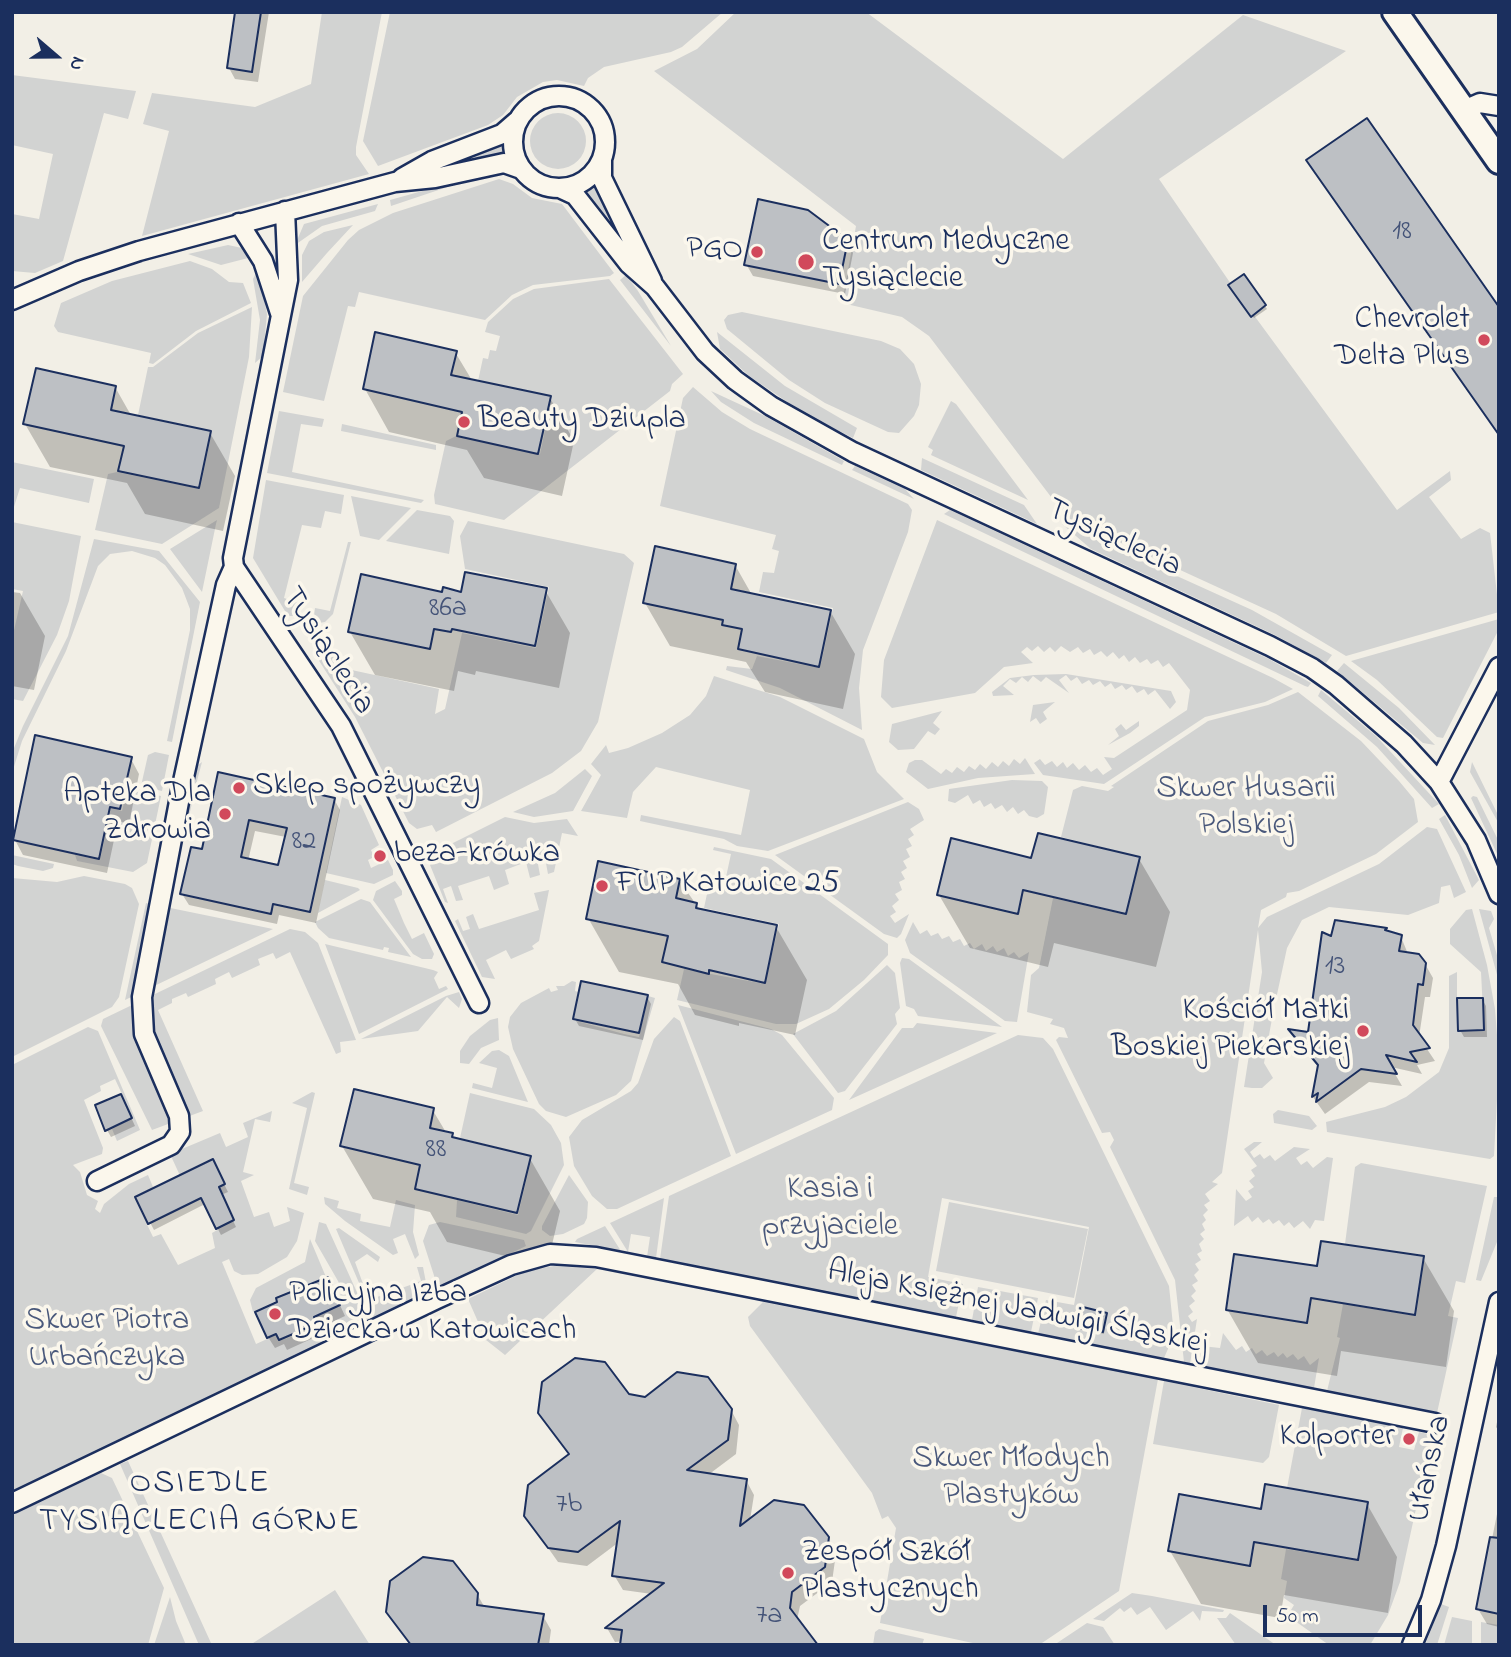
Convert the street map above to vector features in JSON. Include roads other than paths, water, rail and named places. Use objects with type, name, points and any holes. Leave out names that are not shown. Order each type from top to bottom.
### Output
[{"type":"main road","points":[[1395,12],[1499,161]]},
{"type":"street","points":[[395,183],[432,161],[502,135],[537,101],[548,97],[561,96],[581,101],[599,118],[603,128],[602,160],[589,178],[562,189],[534,182],[521,169],[513,150],[517,121]]},
{"type":"street","points":[[1464,110],[1480,103],[1499,106]]},
{"type":"street","name":"Tysiąclecia","points":[[602,160],[602,178],[655,287]]},
{"type":"street","points":[[12,300],[107,261],[285,211],[395,183],[435,178],[503,163],[521,169]]},
{"type":"street","name":"Tysiąclecia","points":[[562,189],[575,195],[629,264],[655,287],[705,352],[735,380],[771,406],[853,452],[1312,668],[1371,714],[1439,782]]},
{"type":"street","points":[[97,1181],[171,1145],[180,1132],[179,1116],[144,1034],[142,997],[193,736],[226,585],[234,567],[233,558],[288,280],[285,211]]},
{"type":"street","points":[[239,223],[264,261],[280,313]]},
{"type":"street","name":"Tysiąclecia","points":[[234,567],[341,726],[478,1003]]},
{"type":"street","points":[[1499,667],[1439,782],[1476,840],[1499,894]]},
{"type":"street","name":"Aleja Księżnej Jadwigi Śląskiej","points":[[12,1503],[474,1282],[511,1265],[550,1254],[596,1257],[1435,1423]]},
{"type":"street","name":"Ułańska","points":[[1412,1645],[1431,1600],[1446,1546],[1499,1302]]},
{"type":"place","name":"PGO","points":[[757,252]]},
{"type":"place","name":"Centrum Medyczne Tysiąclecie","points":[[806,262]]},
{"type":"place","name":"Chevrolet Delta Plus","points":[[1484,340]]},
{"type":"place","name":"Beauty Dziupla","points":[[464,422]]},
{"type":"place","name":"Sklep spożywczy","points":[[239,788]]},
{"type":"place","name":"Apteka Dla Zdrowia","points":[[225,814]]},
{"type":"place","name":"beza-krówka","points":[[380,856]]},
{"type":"place","name":"FUP Katowice 25","points":[[602,886]]},
{"type":"place","name":"Kościół Matki Boskiej Piekarskiej","points":[[1363,1031]]},
{"type":"place","name":"Policyjna Izba Dziecka w Katowicach","points":[[275,1314]]},
{"type":"place","name":"Kolporter","points":[[1409,1439]]},
{"type":"place","name":"Zespół Szkół Plastycznych","points":[[788,1573]]},
{"type":"district","name":"OSIEDLE TYSIĄCLECIA GÓRNE","points":[[200,1505]]},
{"type":"park label","name":"Skwer Husarii Polskiej","points":[[1246,810]]},
{"type":"park label","name":"Kasia i przyjaciele","points":[[830,1210]]},
{"type":"park label","name":"Skwer Piotra Urbańczyka","points":[[107,1342]]},
{"type":"park label","name":"Skwer Młodych Plastyków","points":[[1011,1480]]}]
